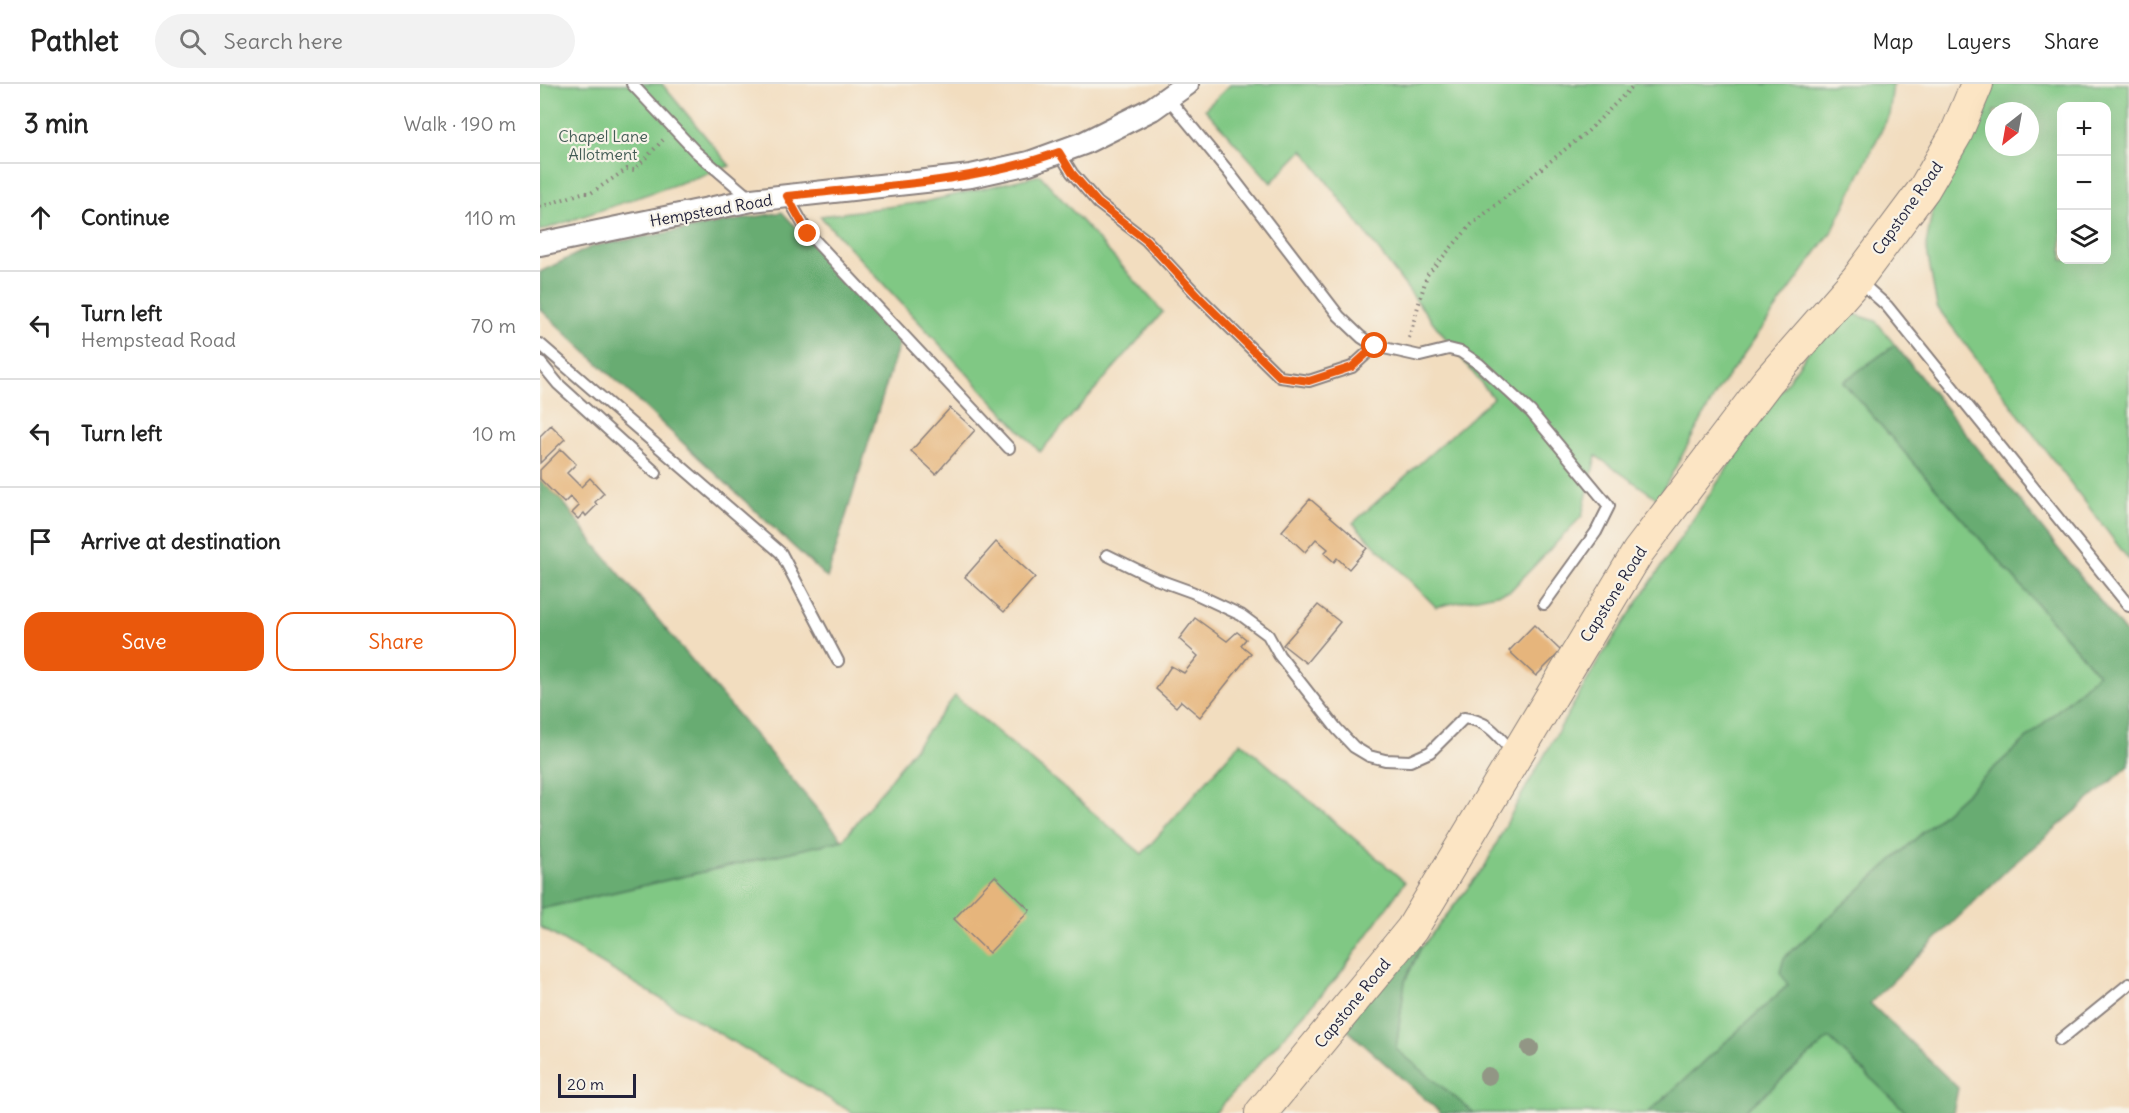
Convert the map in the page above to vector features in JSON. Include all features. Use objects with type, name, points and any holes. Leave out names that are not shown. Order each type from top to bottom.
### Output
[{"type":"street","name":"Hempstead Road","points":[[540,244],[753,200],[971,176],[1029,163],[1084,144],[1152,109],[1186,84]]},
{"type":"street","name":"Capstone Road","points":[[1261,1113],[1412,929],[1638,552],[1767,382],[1857,279],[1924,189],[1956,134],[1977,84]]},
{"type":"lane","points":[[632,84],[696,152],[753,200]]},
{"type":"lane","points":[[1168,98],[1339,316],[1361,337],[1375,346],[1420,356],[1449,349],[1461,352],[1479,364],[1531,412],[1609,506],[1596,532],[1545,604]]},
{"type":"lane","points":[[1059,152],[1072,173],[1098,203],[1146,240],[1198,296],[1280,377],[1309,381],[1352,367],[1375,346]]},
{"type":"lane","points":[[787,196],[808,234],[1009,448]]},
{"type":"lane","points":[[1857,279],[1887,306],[2129,606]]},
{"type":"lane","points":[[540,344],[781,553],[838,661]]},
{"type":"lane","points":[[540,362],[558,384],[656,473]]},
{"type":"lane","points":[[1107,555],[1156,579],[1192,592],[1241,615],[1268,635],[1279,655],[1337,729],[1354,747],[1369,756],[1385,760],[1410,761],[1430,752],[1464,718],[1477,719],[1492,729],[1515,756]]},
{"type":"lane","points":[[2060,1040],[2129,984]]},
{"type":"path","points":[[1405,353],[1427,275],[1471,225],[1588,131],[1635,84]]},
{"type":"path","points":[[540,207],[582,193],[591,193],[627,169],[634,170],[674,128]]},
{"type":"green space","name":"Chapel Lane Allotment","points":[[540,84],[662,84],[730,166],[540,231]]},
{"type":"green space","points":[[1231,84],[1893,84],[1889,115],[1832,231],[1718,390],[1658,499],[1596,456],[1582,516],[1510,591],[1436,607],[1353,523],[1493,398],[1303,150],[1271,183],[1205,109]]},
{"type":"green space","points":[[1984,84],[2129,84],[2129,560],[1937,307],[1926,245],[1939,175]]},
{"type":"green space","points":[[1040,175],[1163,312],[1040,452],[820,216],[924,202]]},
{"type":"green space","points":[[782,212],[900,340],[827,578],[540,309],[540,272],[593,246]]},
{"type":"green space","points":[[1854,314],[1876,321],[1895,345],[1843,382],[2098,674],[1784,958],[1788,985],[1648,1113],[1474,1113],[1396,1049],[1405,981],[1421,948],[1485,866],[1516,805],[1599,660],[1744,443],[1827,325]]},
{"type":"green space","points":[[1895,345],[2129,637],[2129,766],[2010,867],[1870,1003],[1958,1088],[1953,1113],[1907,1113],[1829,1038],[1743,1113],[1648,1113],[1788,985],[1780,972],[1784,958],[2098,674],[1843,382]]},
{"type":"green space","points":[[540,479],[564,503],[592,541],[843,840],[540,909]]},
{"type":"green space","points":[[955,696],[1142,854],[1241,742],[1405,882],[1340,974],[1215,1113],[853,1113],[540,927],[540,909],[843,840]]},
{"type":"green space","points":[[1415,940],[1421,947],[1405,981],[1396,1049],[1474,1113],[1441,1113],[1344,1027]]},
{"type":"green space","points":[[1829,1038],[1907,1113],[1743,1113]]},
{"type":"building","points":[[950,408],[975,430],[936,474],[911,451]]},
{"type":"building","points":[[551,425],[565,439],[540,463],[540,436]]},
{"type":"building","points":[[561,449],[576,464],[567,473],[581,487],[590,478],[604,493],[595,502],[597,505],[586,516],[584,513],[578,519],[572,513],[579,506],[570,497],[564,503],[540,479],[540,470]]},
{"type":"building","points":[[1310,499],[1367,548],[1349,569],[1337,558],[1334,562],[1324,553],[1328,549],[1316,539],[1305,552],[1282,531]]},
{"type":"building","points":[[996,542],[1035,577],[1004,612],[965,577]]},
{"type":"building","points":[[1318,605],[1340,622],[1306,663],[1283,645]]},
{"type":"building","points":[[1195,618],[1227,641],[1237,632],[1246,639],[1241,645],[1251,653],[1200,717],[1181,701],[1176,707],[1156,689],[1171,666],[1184,673],[1198,656],[1179,639]]},
{"type":"building","points":[[1534,625],[1561,651],[1536,676],[1509,651]]},
{"type":"building","points":[[995,876],[1030,910],[989,953],[954,919]]},
{"type":"route","points":[[808,234],[787,196],[971,176],[1029,163],[1059,152],[1072,173],[1098,203],[1146,240],[1198,296],[1280,377],[1309,381],[1352,367],[1375,346]]}]
